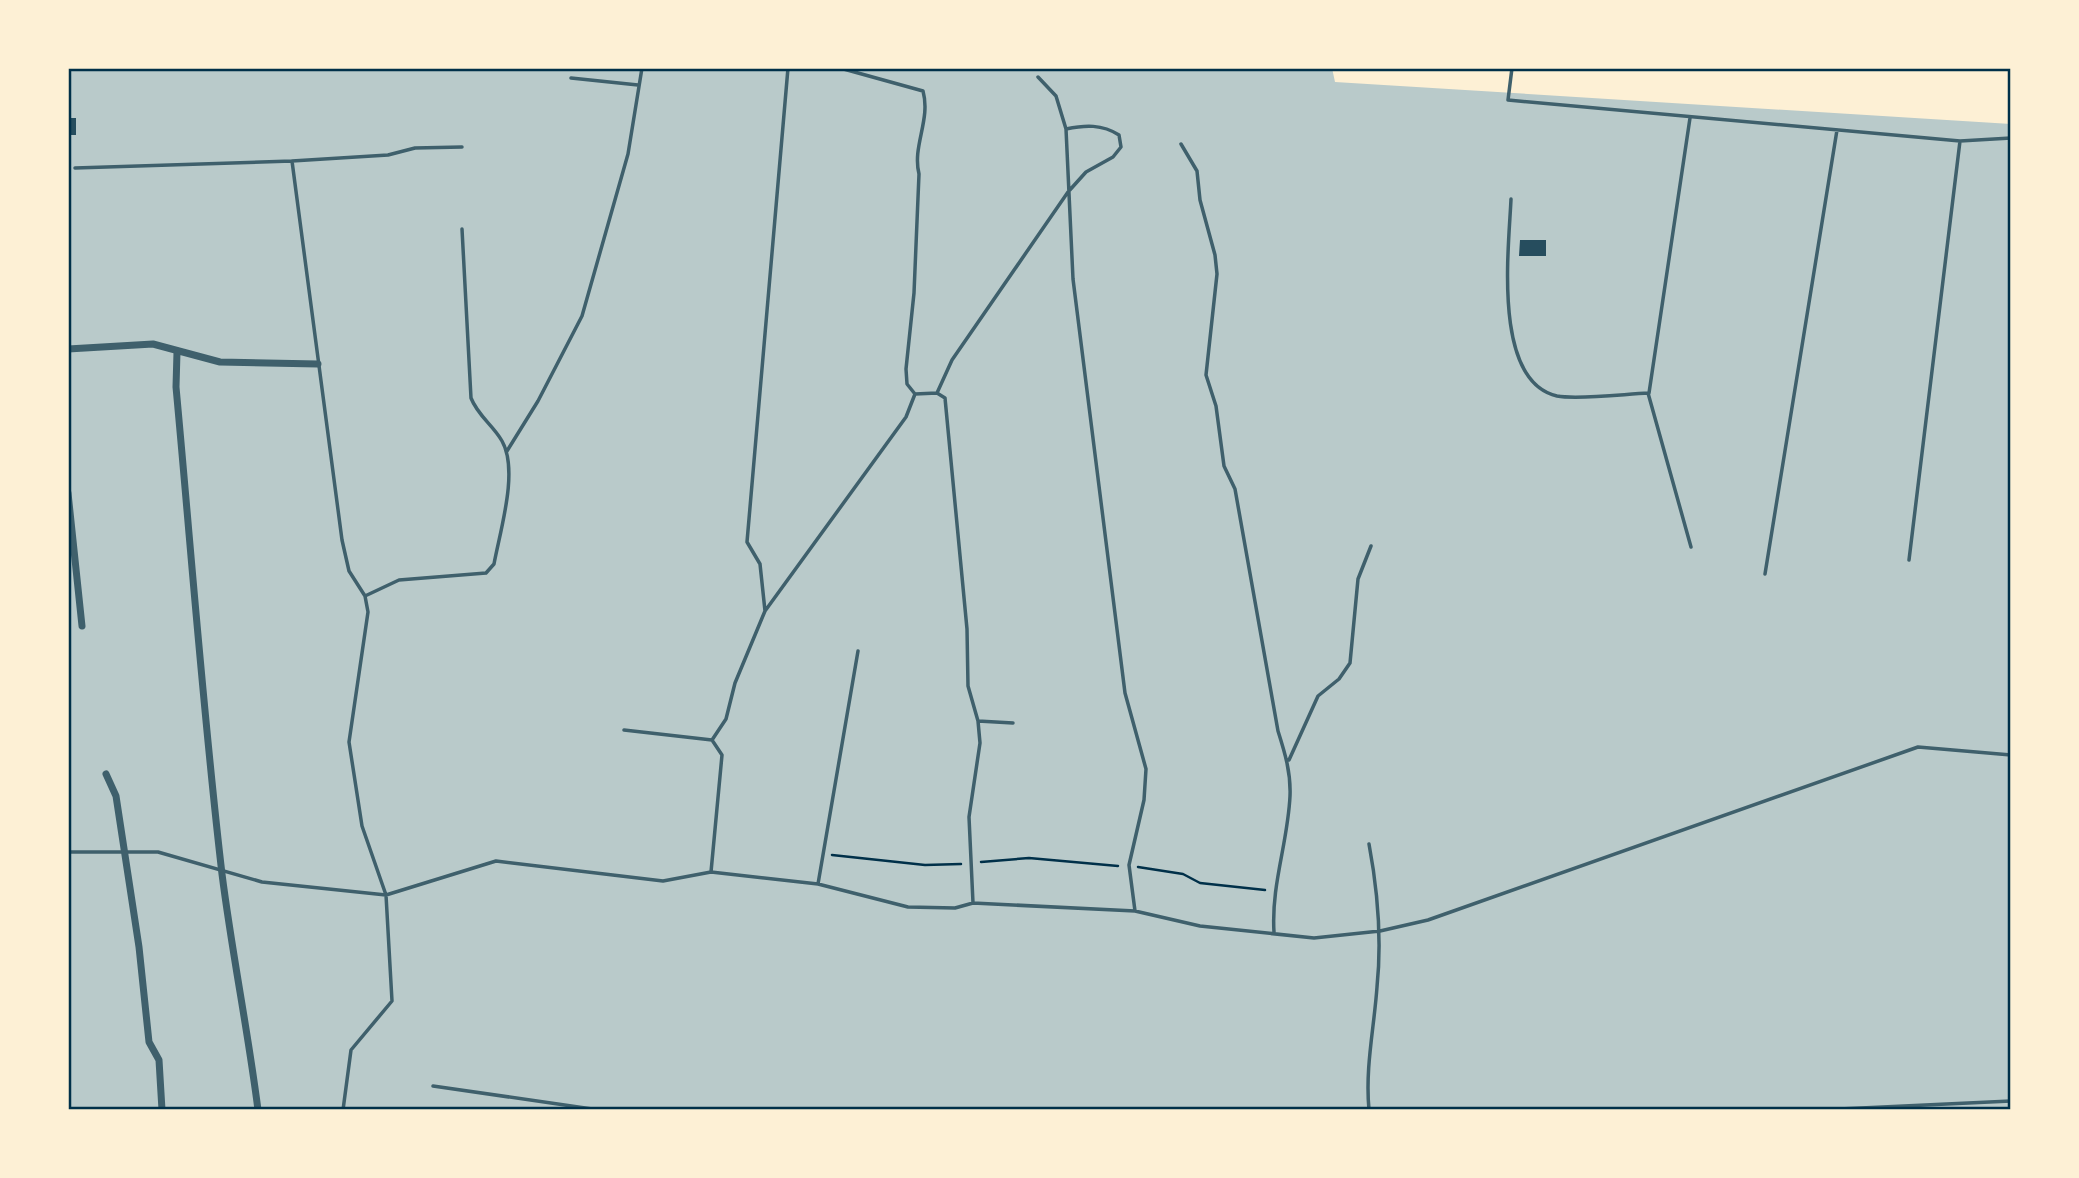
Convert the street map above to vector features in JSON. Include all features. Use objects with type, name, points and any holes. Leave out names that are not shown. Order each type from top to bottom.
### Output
[{"type":"street","points":[[68,349],[153,344],[220,362],[318,364]]},
{"type":"street","points":[[177,352],[176,387],[222,872],[235,972],[249,1035],[258,1110]]},
{"type":"street","points":[[68,493],[82,626]]},
{"type":"street","points":[[106,775],[116,796],[149,1042],[159,1060],[162,1110]]},
{"type":"lane","points":[[507,451],[538,401],[582,316],[628,154],[642,68]]},
{"type":"lane","points":[[765,611],[760,564],[747,542],[788,68]]},
{"type":"lane","points":[[840,68],[923,91],[927,106],[915,159],[919,174],[914,293],[906,369],[907,384],[915,394]]},
{"type":"lane","points":[[1512,68],[1508,100],[1554,102],[1690,118],[1960,141],[2011,138]]},
{"type":"lane","points":[[1038,77],[1056,96],[1066,129],[1073,279],[1125,694],[1146,769],[1143,800],[1129,865],[1135,911]]},
{"type":"lane","points":[[571,78],[638,85]]},
{"type":"lane","points":[[1690,118],[1648,393],[1691,547]]},
{"type":"lane","points":[[937,393],[952,360],[1069,192],[1086,172],[1113,157],[1121,147],[1119,135],[1108,128],[1083,125],[1066,129]]},
{"type":"lane","points":[[1765,574],[1836,130]]},
{"type":"lane","points":[[1909,561],[1960,141]]},
{"type":"lane","points":[[1181,144],[1197,171],[1217,274],[1206,375],[1216,406],[1224,466],[1235,489],[1278,732],[1288,762],[1290,797],[1275,891],[1274,932]]},
{"type":"lane","points":[[75,168],[292,161],[388,155],[415,148],[462,147]]},
{"type":"lane","points":[[292,161],[342,540],[349,571],[365,596],[368,612],[349,742],[362,826],[386,895],[392,1001],[351,1050],[343,1110]]},
{"type":"lane","points":[[1511,199],[1508,309],[1523,368],[1540,388],[1557,396],[1648,393]]},
{"type":"lane","points":[[365,596],[399,580],[486,573],[494,564],[509,486],[507,451],[501,439],[476,410],[471,398],[462,229]]},
{"type":"lane","points":[[915,394],[937,393],[945,398],[967,629],[968,686],[978,721],[980,743],[969,817],[973,903]]},
{"type":"lane","points":[[712,740],[726,719],[735,683],[765,611],[906,417],[915,394]]},
{"type":"lane","points":[[1288,762],[1318,696],[1339,679],[1350,663],[1358,579],[1371,545]]},
{"type":"lane","points":[[818,884],[821,854],[858,651]]},
{"type":"lane","points":[[978,721],[1013,723]]},
{"type":"lane","points":[[624,730],[712,740],[722,755],[723,772],[711,872]]},
{"type":"lane","points":[[68,852],[167,853],[222,872],[262,882],[386,895],[496,860],[663,881],[711,872],[818,884],[908,907],[956,908],[973,903],[1135,911],[1200,926],[1314,938],[1380,931],[1428,920],[1918,747],[2011,755]]},
{"type":"lane","points":[[1369,844],[1379,900],[1380,931],[1377,987],[1366,1077],[1369,1110]]},
{"type":"lane","points":[[433,1086],[599,1110]]},
{"type":"lane","points":[[1818,1110],[2011,1101]]},
{"type":"lane","points":[[1989,1102],[1989,1110]]},
{"type":"path","points":[[821,854],[925,865],[1029,858],[1111,867],[1129,865],[1183,874],[1200,883],[1275,891]]},
{"type":"shaded area","points":[[68,68],[1332,68],[1335,82],[2011,124],[2011,1110],[68,1110]]},
{"type":"building","points":[[68,118],[76,118],[76,135],[68,135]]},
{"type":"building","points":[[1520,240],[1546,240],[1546,256],[1519,256]]}]
